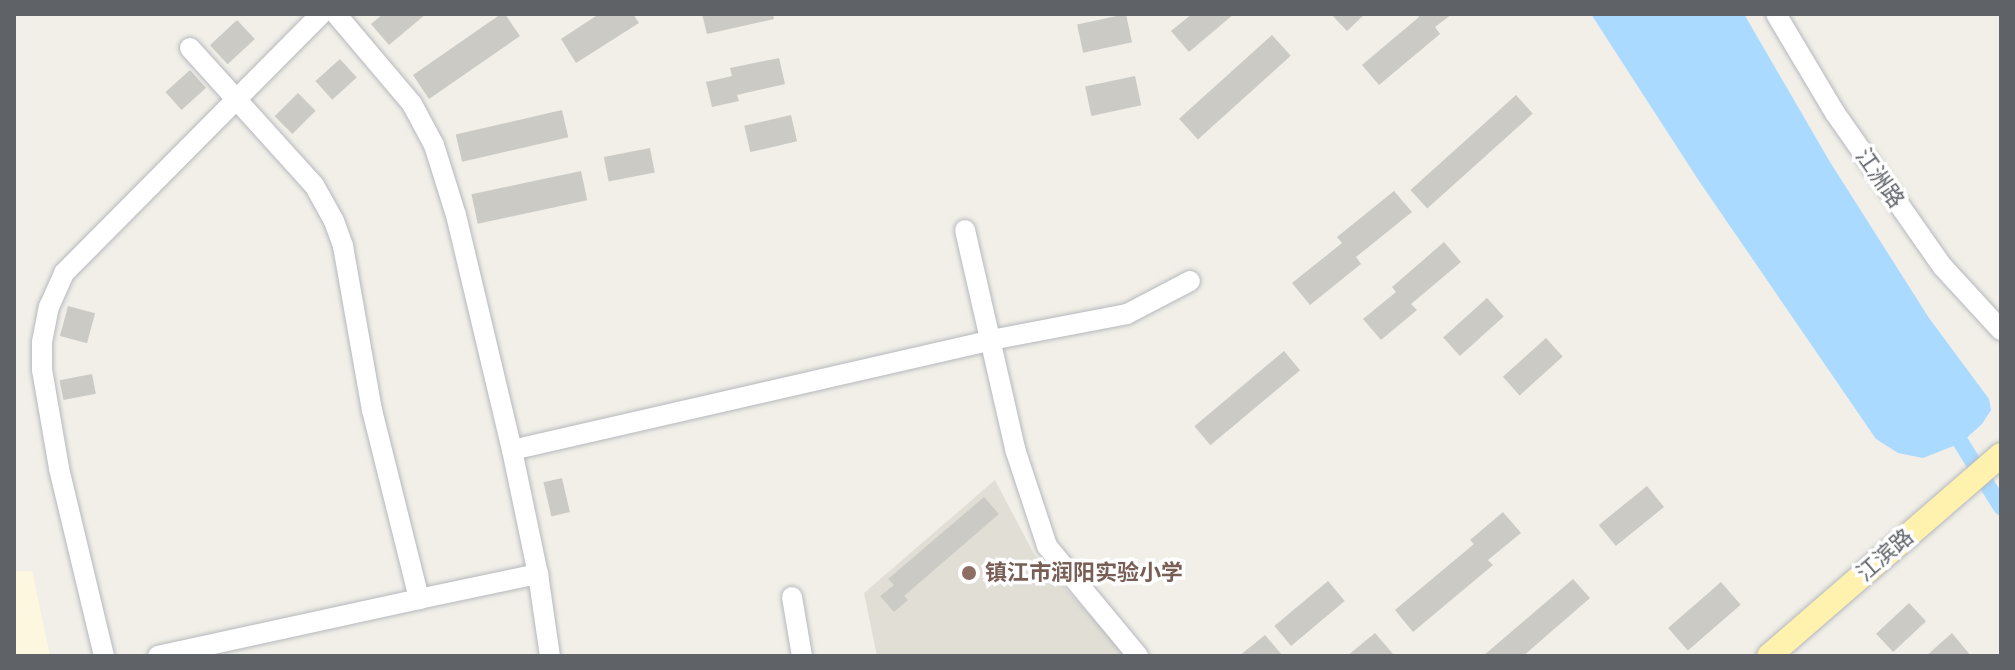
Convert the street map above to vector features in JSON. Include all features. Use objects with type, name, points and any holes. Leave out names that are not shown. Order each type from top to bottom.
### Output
[{"type":"main road","name":"江滨路","points":[[1792,656],[1946,513],[2001,455]]},
{"type":"main road","name":"江滨路","points":[[1769,656],[1946,513],[2001,475]]},
{"type":"street","points":[[104,656],[59,468],[42,370],[49,307],[64,273],[321,14]]},
{"type":"street","points":[[336,14],[412,104],[434,145],[456,215],[512,450],[538,574],[550,656]]},
{"type":"street","name":"江洲路","points":[[1776,14],[1835,113],[1943,267],[2001,330]]},
{"type":"street","points":[[190,48],[314,185],[334,221],[343,246],[372,410],[419,599]]},
{"type":"street","points":[[965,230],[1015,449],[1047,546],[1138,656]]},
{"type":"street","points":[[512,450],[991,340],[1127,314],[1190,281]]},
{"type":"street","points":[[158,656],[538,574]]},
{"type":"street","points":[[792,597],[802,656]]},
{"type":"shaded area","name":"镇江市润阳实验小学","points":[[995,480],[1034,554],[1127,656],[877,656],[864,593]]},
{"type":"shaded area","points":[[14,571],[32,571],[50,656],[14,656]]},
{"type":"water","points":[[1591,14],[1744,14],[1830,162],[1929,318],[1989,399],[1991,410],[1982,424],[1961,443],[1923,458],[1898,453],[1876,439],[1699,181]]},
{"type":"building","points":[[383,14],[426,14],[389,45],[371,24]]},
{"type":"building","points":[[505,14],[520,36],[429,99],[413,75]]},
{"type":"building","points":[[599,14],[633,14],[639,23],[576,63],[561,39]]},
{"type":"building","points":[[702,14],[773,14],[774,19],[707,34]]},
{"type":"building","points":[[1126,14],[1132,42],[1083,53],[1077,24]]},
{"type":"building","points":[[1192,14],[1234,14],[1189,52],[1171,31]]},
{"type":"building","points":[[1331,14],[1365,14],[1347,31]]},
{"type":"building","points":[[1417,14],[1452,14],[1435,27],[1440,34],[1379,85],[1362,65],[1419,17]]},
{"type":"building","points":[[237,20],[255,39],[228,64],[210,45]]},
{"type":"building","points":[[1272,35],[1291,56],[1198,139],[1179,119]]},
{"type":"building","points":[[779,58],[785,84],[737,95],[739,101],[712,107],[706,82],[732,76],[730,68]]},
{"type":"building","points":[[340,59],[357,78],[332,100],[315,81]]},
{"type":"building","points":[[190,70],[206,88],[182,110],[165,92]]},
{"type":"building","points":[[1135,76],[1141,105],[1091,116],[1085,87]]},
{"type":"building","points":[[298,93],[316,111],[292,134],[275,116]]},
{"type":"building","points":[[1516,95],[1533,114],[1427,209],[1410,190]]},
{"type":"building","points":[[562,110],[568,137],[462,162],[456,135]]},
{"type":"building","points":[[791,115],[797,141],[750,152],[744,126]]},
{"type":"building","points":[[650,148],[655,173],[609,182],[604,157]]},
{"type":"building","points":[[581,171],[587,200],[478,224],[471,194]]},
{"type":"building","points":[[1394,191],[1412,212],[1356,257],[1361,264],[1310,305],[1292,283],[1342,243],[1337,237]]},
{"type":"building","points":[[1444,242],[1461,262],[1411,304],[1417,310],[1381,340],[1363,319],[1396,292],[1392,287]]},
{"type":"building","points":[[1487,298],[1504,317],[1460,356],[1443,337]]},
{"type":"building","points":[[68,306],[95,313],[87,343],[60,336]]},
{"type":"building","points":[[1546,338],[1563,357],[1520,395],[1503,377]]},
{"type":"building","points":[[1284,351],[1300,370],[1210,445],[1194,426]]},
{"type":"building","points":[[92,374],[96,394],[63,400],[60,380]]},
{"type":"building","points":[[562,478],[570,512],[551,516],[543,482]]},
{"type":"building","points":[[1647,486],[1664,507],[1616,546],[1599,525]]},
{"type":"building","points":[[984,497],[999,514],[904,596],[908,600],[894,612],[880,596],[894,585],[888,579]]},
{"type":"building","points":[[1503,512],[1521,533],[1488,560],[1493,565],[1413,632],[1395,610],[1474,544],[1470,540]]},
{"type":"building","points":[[1573,579],[1590,598],[1523,656],[1483,656]]},
{"type":"building","points":[[1328,581],[1345,601],[1291,646],[1274,626]]},
{"type":"building","points":[[1721,582],[1741,605],[1688,651],[1668,628]]},
{"type":"building","points":[[1909,603],[1926,621],[1893,652],[1876,634]]},
{"type":"building","points":[[1375,633],[1393,654],[1347,656]]},
{"type":"building","points":[[1952,633],[1971,656],[1926,656]]},
{"type":"building","points":[[1265,635],[1283,656],[1239,656]]},
{"type":"waterway","points":[[1950,425],[2001,507]]},
{"type":"place","name":"镇江市润阳实验小学","points":[[969,573]]}]
